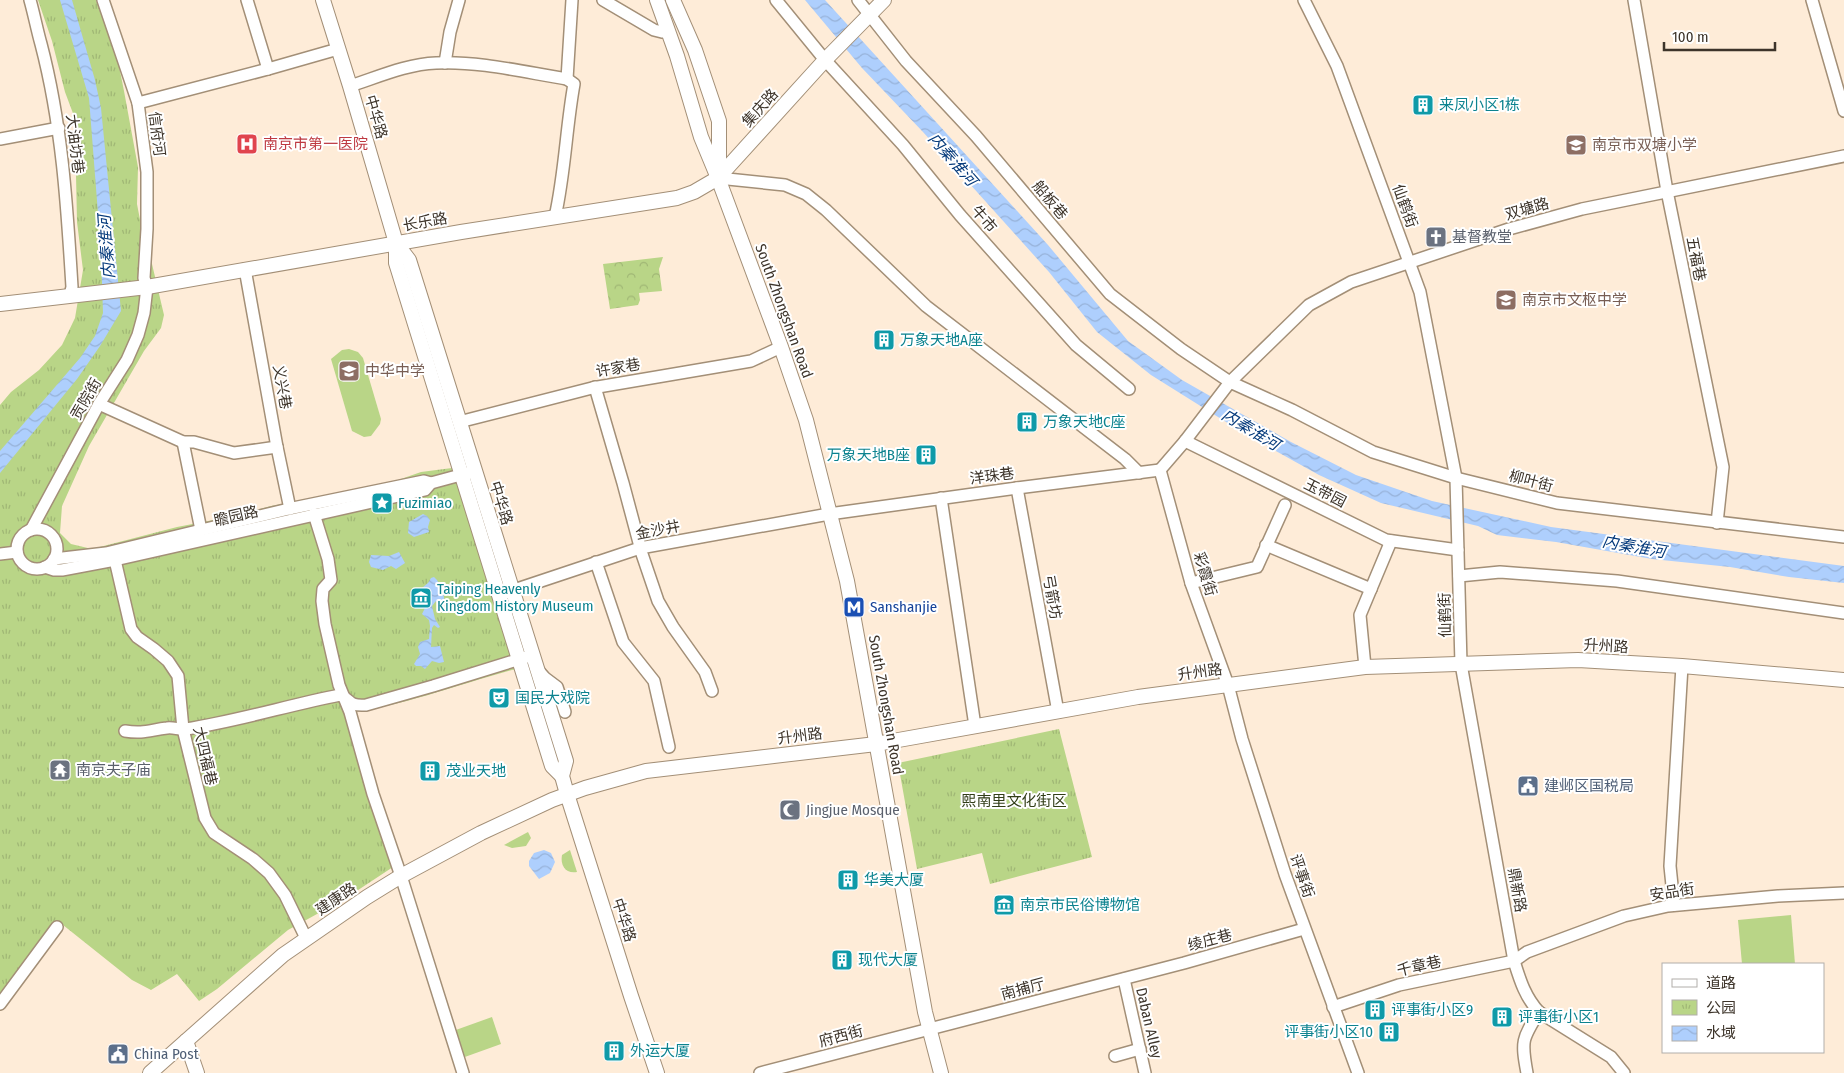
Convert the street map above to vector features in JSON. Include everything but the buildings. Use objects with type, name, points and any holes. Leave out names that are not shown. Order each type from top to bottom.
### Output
[{"type":"main road","name":"中华路","points":[[323,0],[396,243],[396,262],[506,593],[534,655],[566,761],[562,776]]},
{"type":"main road","name":"South Zhongshan Road","points":[[657,0],[668,29],[701,137],[781,347],[806,420],[847,581],[904,898],[930,1029],[941,1073]]},
{"type":"main road","name":"South Zhongshan Road","points":[[673,0],[694,50],[719,121],[718,178]]},
{"type":"main road","name":"集庆路","points":[[718,178],[825,60],[884,0]]},
{"type":"main road","name":"长乐路","points":[[74,295],[246,270],[396,243],[677,198],[694,192],[718,178]]},
{"type":"main road","name":"中华路","points":[[396,243],[409,260],[474,471],[552,766],[562,776],[631,996],[658,1073]]},
{"type":"main road","points":[[0,304],[74,295]]},
{"type":"main road","name":"升州路","points":[[568,794],[646,771],[876,744],[1138,697],[1365,668],[1578,660],[1682,666],[1844,680]]},
{"type":"main road","name":"建康路","points":[[150,1073],[269,967],[306,938],[401,876],[481,833],[568,794]]},
{"type":"main road","points":[[186,1041],[197,1073]]},
{"type":"street","name":"大油坊巷","points":[[30,0],[49,76],[59,128],[74,295]]},
{"type":"street","name":"信府河","points":[[103,0],[138,103],[147,172],[147,230],[141,284]]},
{"type":"street","points":[[247,0],[268,69]]},
{"type":"street","points":[[445,63],[450,32],[459,0]]},
{"type":"street","points":[[566,79],[572,0]]},
{"type":"street","points":[[603,0],[654,30],[662,32],[668,29]]},
{"type":"street","name":"牛市","points":[[776,0],[825,60],[903,145],[960,215],[1076,345],[1128,389]]},
{"type":"street","name":"船板巷","points":[[858,0],[864,20],[906,61],[976,136],[1110,294],[1181,349],[1229,383]]},
{"type":"street","name":"仙鹤街","points":[[1304,0],[1337,66],[1420,292],[1456,478],[1461,664]]},
{"type":"street","name":"五福巷","points":[[1634,0],[1667,191],[1723,467],[1717,523]]},
{"type":"street","points":[[1812,0],[1842,96],[1844,111]]},
{"type":"street","points":[[138,103],[338,49]]},
{"type":"street","points":[[350,86],[409,67],[435,63],[515,69],[566,79],[574,84],[568,118],[562,188],[555,217]]},
{"type":"street","points":[[0,139],[59,128]]},
{"type":"street","name":"双塘路","points":[[1186,441],[1229,383],[1309,305],[1351,282],[1509,229],[1582,209],[1844,156]]},
{"type":"street","points":[[718,178],[785,185],[806,194],[826,210],[926,306],[1125,459],[1139,473]]},
{"type":"street","name":"义兴巷","points":[[246,270],[288,513]]},
{"type":"street","name":"贡院街","points":[[31,530],[99,404],[127,360],[138,335],[144,313],[141,284]]},
{"type":"street","name":"许家巷","points":[[459,422],[595,387],[751,360],[781,347]]},
{"type":"street","name":"柳叶街","points":[[1229,383],[1292,410],[1373,452],[1456,478],[1557,503],[1844,537]]},
{"type":"street","points":[[595,387],[640,548],[658,601],[704,672],[712,691]]},
{"type":"street","points":[[99,404],[183,442],[194,442],[234,453],[277,447]]},
{"type":"street","points":[[1160,470],[1186,441]]},
{"type":"street","name":"玉带园","points":[[1186,441],[1386,540],[1458,550]]},
{"type":"street","points":[[183,442],[201,530]]},
{"type":"street","name":"洋珠巷","points":[[829,514],[1160,470]]},
{"type":"street","name":"彩霞街","points":[[1160,470],[1191,582],[1228,684]]},
{"type":"street","name":"瞻园路","points":[[54,558],[106,553],[201,530],[288,513],[314,514],[425,490],[432,483],[474,471]]},
{"type":"street","name":"瞻园路","points":[[46,567],[62,570],[115,560],[288,513],[424,481],[432,483]]},
{"type":"street","name":"弓箭坊","points":[[1017,488],[1058,712]]},
{"type":"street","points":[[941,498],[976,726]]},
{"type":"street","points":[[1191,582],[1257,566],[1285,505]]},
{"type":"street","points":[[314,514],[328,559],[331,580],[323,589],[322,601],[325,624],[344,696],[373,794],[463,1073]]},
{"type":"street","name":"金沙井","points":[[506,593],[640,548],[829,514]]},
{"type":"street","points":[[31,530],[44,530],[55,539],[57,552],[46,567],[28,566],[19,558],[20,538],[31,530]]},
{"type":"street","points":[[1365,668],[1360,615],[1392,541]]},
{"type":"street","points":[[1266,545],[1371,589]]},
{"type":"street","points":[[0,554],[18,552]]},
{"type":"street","name":"大四福巷","points":[[115,560],[131,629],[137,637],[168,661],[178,676],[183,729],[202,809],[210,827],[218,836],[253,859],[269,873],[282,889],[306,938]]},
{"type":"street","points":[[596,562],[623,642],[654,681],[669,747]]},
{"type":"street","points":[[1459,576],[1500,572],[1617,581],[1844,613]]},
{"type":"street","points":[[125,731],[140,733],[169,728],[183,729],[225,722],[340,695],[344,696],[350,703],[356,705],[366,704],[534,655]]},
{"type":"street","name":"鼎新路","points":[[1461,664],[1514,961],[1523,989],[1531,1004],[1540,1012],[1611,1057],[1624,1073]]},
{"type":"street","points":[[1674,905],[1670,866],[1682,666]]},
{"type":"street","points":[[538,670],[557,687],[565,712]]},
{"type":"street","name":"评事街","points":[[1228,684],[1242,739],[1304,929],[1358,1073]]},
{"type":"street","name":"安品街","points":[[1514,961],[1527,952],[1624,916],[1674,905],[1778,896],[1844,893]]},
{"type":"street","points":[[0,1004],[57,927]]},
{"type":"street","name":"绫庄巷","points":[[1124,979],[1304,929]]},
{"type":"street","name":"千章巷","points":[[1333,1006],[1399,986],[1514,961]]},
{"type":"street","name":"南捕厅","points":[[930,1029],[1124,979]]},
{"type":"street","name":"Daban Alley","points":[[1124,979],[1145,1073]]},
{"type":"street","points":[[1527,1073],[1523,1041],[1540,1012]]},
{"type":"street","name":"府西街","points":[[760,1073],[930,1029]]},
{"type":"street","points":[[1114,1056],[1140,1049]]},
{"type":"green space","name":"Fuzimiao","points":[[38,0],[96,0],[117,56],[138,167],[137,204],[145,246],[152,264],[164,315],[161,328],[144,351],[89,446],[62,506],[60,533],[71,544],[92,549],[177,527],[234,516],[271,506],[378,487],[421,472],[452,468],[467,487],[516,669],[388,706],[344,713],[393,867],[346,898],[288,930],[217,989],[199,1001],[177,974],[151,990],[132,980],[63,925],[51,934],[0,1008],[0,405],[11,392],[39,370],[62,345],[75,318],[83,270],[77,222],[76,175],[80,132],[65,92],[52,41]]},
{"type":"green space","points":[[663,257],[659,269],[662,291],[639,293],[640,300],[638,305],[610,309],[603,264]]},
{"type":"green space","points":[[349,349],[358,352],[363,358],[381,419],[380,424],[371,436],[364,437],[352,431],[331,359],[342,350]]},
{"type":"green space","name":"熙南里文化街区","points":[[1059,729],[1092,857],[990,884],[982,853],[917,869],[898,763]]},
{"type":"green space","points":[[528,832],[531,838],[526,846],[512,848],[504,845]]},
{"type":"green space","points":[[570,850],[577,872],[570,872],[562,863],[562,855]]},
{"type":"green space","points":[[1791,915],[1795,963],[1742,963],[1738,920]]},
{"type":"green space","points":[[492,1017],[501,1044],[462,1058],[453,1031]]},
{"type":"water","name":"内秦淮河","points":[[60,0],[72,0],[101,108],[121,311],[77,379],[0,473],[0,451],[80,358],[95,336],[103,313],[101,252],[89,98]]},
{"type":"water","name":"内秦淮河","points":[[805,0],[825,0],[1048,245],[1128,341],[1182,380],[1291,442],[1356,475],[1432,501],[1551,527],[1844,566],[1844,583],[1789,577],[1730,567],[1652,559],[1556,542],[1497,535],[1478,526],[1381,503],[1319,475],[1242,432],[1151,375],[1097,332],[1049,272],[923,132],[862,68]]},
{"type":"water","points":[[423,514],[430,520],[429,532],[414,537],[408,533],[409,522]]},
{"type":"water","points":[[399,552],[405,563],[396,569],[391,566],[383,570],[371,567],[369,562],[371,555],[389,556]]},
{"type":"water","points":[[434,577],[441,586],[445,605],[440,606],[436,601],[432,606],[435,619],[440,627],[438,628],[434,625],[432,628],[431,647],[440,646],[444,662],[432,661],[425,669],[414,664],[420,654],[418,647],[420,642],[429,639],[429,620],[422,614],[428,602],[422,588]]},
{"type":"water","points":[[544,850],[551,853],[555,862],[550,873],[539,879],[529,866],[529,861],[534,853]]},
{"type":"place","name":"来凤小区1栋","points":[[1423,105]]},
{"type":"place","name":"南京市第一医院","points":[[247,144]]},
{"type":"place","name":"南京市双塘小学","points":[[1576,145]]},
{"type":"place","name":"基督教堂","points":[[1436,237]]},
{"type":"place","name":"南京市文枢中学","points":[[1506,300]]},
{"type":"place","name":"万象天地A座","points":[[884,340]]},
{"type":"place","name":"中华中学","points":[[349,371]]},
{"type":"place","name":"万象天地C座","points":[[1027,422]]},
{"type":"place","name":"万象天地B座","points":[[926,455]]},
{"type":"place","name":"Fuzimiao","points":[[382,503]]},
{"type":"place","name":"Taiping Heavenly Kingdom History Museum","points":[[421,598]]},
{"type":"place","name":"Sanshanjie","points":[[854,607]]},
{"type":"place","name":"国民大戏院","points":[[499,698]]},
{"type":"place","name":"南京夫子庙","points":[[60,770]]},
{"type":"place","name":"茂业天地","points":[[430,771]]},
{"type":"place","name":"建邺区国税局","points":[[1528,786]]},
{"type":"place","name":"Jingjue Mosque","points":[[790,810]]},
{"type":"place","name":"华美大厦","points":[[848,880]]},
{"type":"place","name":"南京市民俗博物馆","points":[[1004,905]]},
{"type":"place","name":"现代大厦","points":[[842,960]]},
{"type":"place","name":"评事街小区9","points":[[1375,1010]]},
{"type":"place","name":"评事街小区1","points":[[1502,1017]]},
{"type":"place","name":"评事街小区10","points":[[1389,1032]]},
{"type":"place","name":"外运大厦","points":[[614,1051]]},
{"type":"place","name":"China Post","points":[[118,1054]]}]
